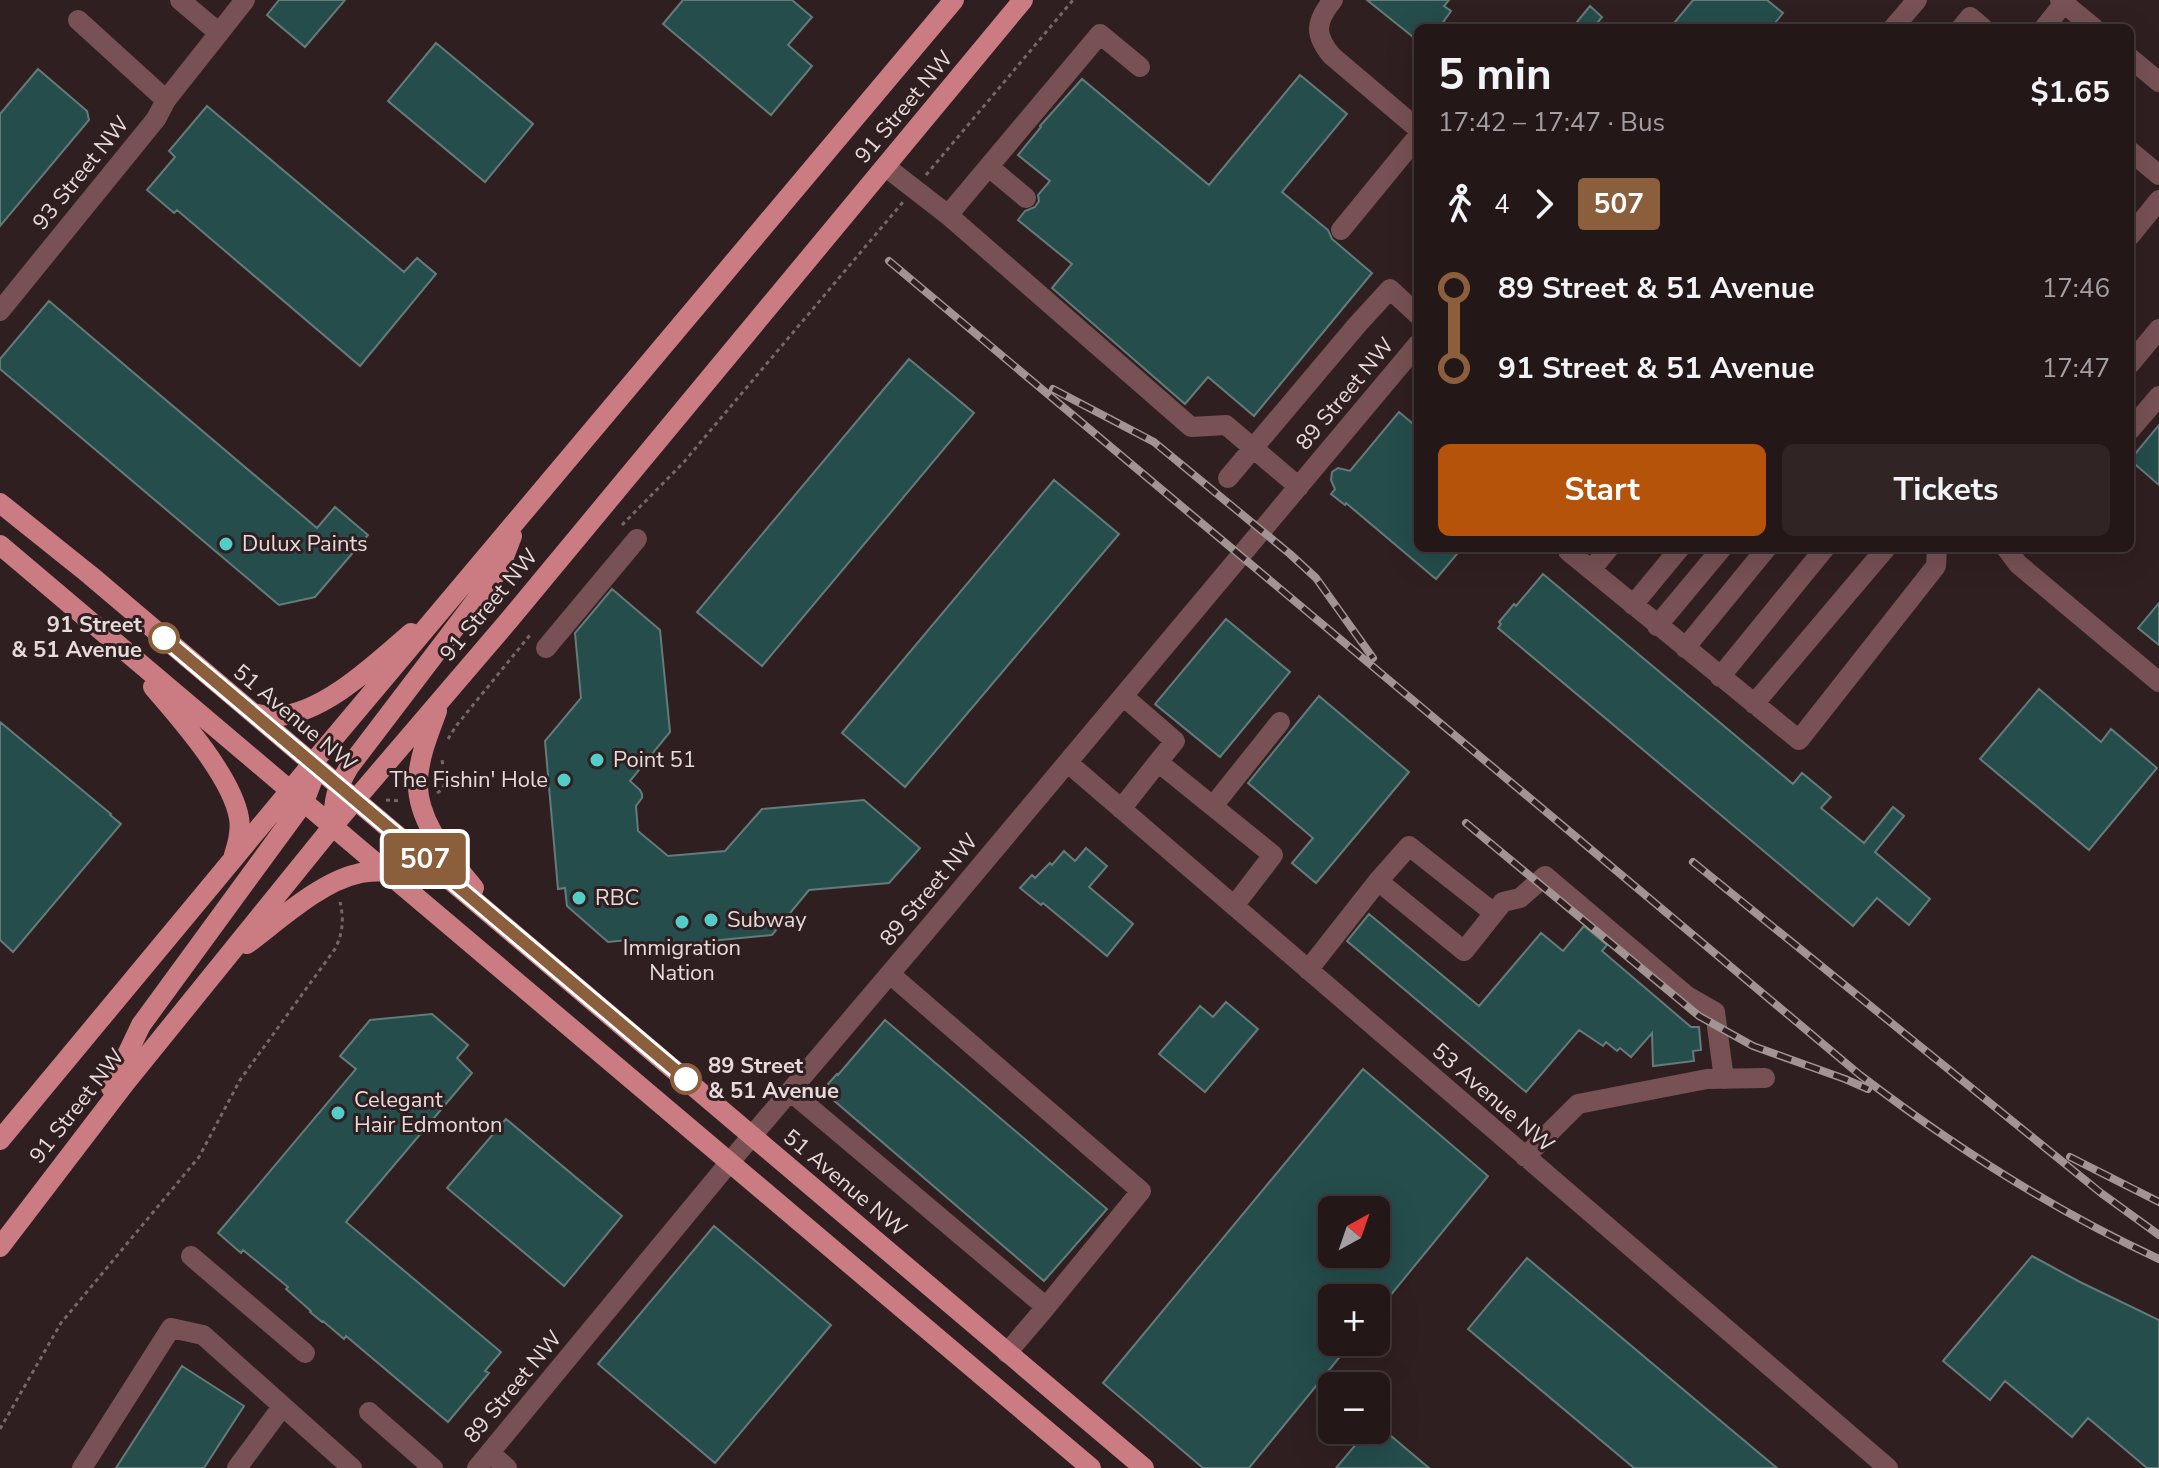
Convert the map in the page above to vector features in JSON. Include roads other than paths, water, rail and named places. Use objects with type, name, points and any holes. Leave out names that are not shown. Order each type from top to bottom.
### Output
[{"type":"main road","name":"91 Street NW","points":[[312,764],[954,0]]},
{"type":"main road","name":"91 Street NW","points":[[0,1247],[91,1127],[333,826],[519,608],[1023,0]]},
{"type":"main road","name":"51 Avenue NW","points":[[0,503],[80,567],[1144,1468]]},
{"type":"main road","points":[[333,826],[334,797],[350,766],[499,570],[518,521]]},
{"type":"main road","points":[[0,545],[1091,1468]]},
{"type":"main road","points":[[253,713],[287,714],[306,709],[337,692],[454,597]]},
{"type":"main road","points":[[114,641],[192,734],[229,792],[237,808],[240,826],[231,861]]},
{"type":"main road","points":[[441,700],[422,755],[418,776],[420,799],[430,828],[440,844],[504,926]]},
{"type":"main road","points":[[91,1127],[141,1025],[314,776],[312,764]]},
{"type":"main road","name":"91 Street NW","points":[[0,1140],[231,861],[297,797]]},
{"type":"main road","points":[[221,963],[297,906],[333,884],[353,874],[388,871]]},
{"type":"street","points":[[180,0],[219,33]]},
{"type":"street","name":"93 Street NW","points":[[0,311],[156,119],[166,100],[245,0]]},
{"type":"street","points":[[1333,0],[1323,14],[1320,40],[1332,56],[1414,126]]},
{"type":"street","points":[[1896,24],[1917,0]]},
{"type":"street","points":[[2047,24],[2062,1],[2089,24]]},
{"type":"street","points":[[78,20],[166,100]]},
{"type":"street","points":[[948,215],[1100,34],[1140,67]]},
{"type":"street","points":[[2134,61],[2159,82]]},
{"type":"street","points":[[1341,230],[1414,141]]},
{"type":"street","points":[[2134,154],[2159,175]]},
{"type":"street","points":[[886,167],[948,215],[1191,427],[1226,425],[1299,487]]},
{"type":"street","points":[[989,167],[1026,198]]},
{"type":"street","points":[[2134,231],[2159,200]]},
{"type":"street","points":[[1228,478],[1390,289],[1414,311]]},
{"type":"street","points":[[2134,359],[2159,329]]},
{"type":"street","name":"89 Street NW","points":[[483,1460],[1414,349]]},
{"type":"street","points":[[2134,425],[2159,396]]},
{"type":"street","points":[[538,642],[637,539]]},
{"type":"street","points":[[1569,552],[1799,740],[1936,566],[1937,552]]},
{"type":"street","points":[[1591,570],[1606,552]]},
{"type":"street","points":[[1633,605],[1677,552]]},
{"type":"street","points":[[1657,626],[1719,552]]},
{"type":"street","points":[[1685,648],[1764,552]]},
{"type":"street","points":[[1720,677],[1822,552]]},
{"type":"street","points":[[1754,704],[1883,552]]},
{"type":"street","points":[[2009,552],[2018,564],[2159,682]]},
{"type":"street","points":[[1121,809],[1175,741],[1123,696]]},
{"type":"street","points":[[1213,806],[1280,722]]},
{"type":"street","points":[[1158,762],[1273,855],[1234,906]]},
{"type":"street","name":"53 Avenue NW","points":[[1068,763],[1888,1468]]},
{"type":"street","points":[[1308,970],[1409,846],[1494,913]]},
{"type":"street","points":[[1378,881],[1464,951],[1503,902],[1520,898],[1545,876],[1687,996],[1715,1012],[1724,1079]]},
{"type":"street","points":[[890,974],[1141,1191],[1007,1353]]},
{"type":"street","points":[[1525,1157],[1578,1104],[1707,1079],[1765,1078]]},
{"type":"street","points":[[790,1091],[1046,1307]]},
{"type":"street","points":[[191,1256],[305,1353]]},
{"type":"street","points":[[82,1468],[171,1328],[203,1335],[352,1468]]},
{"type":"street","points":[[237,1468],[282,1407]]},
{"type":"street","points":[[369,1412],[433,1468]]},
{"type":"street","points":[[483,1460],[507,1468]]},
{"type":"railway","points":[[889,261],[1860,1075],[1931,1127],[2042,1198],[2159,1259]]},
{"type":"railway","points":[[1053,389],[1154,442],[1290,554],[1316,578],[1373,658]]},
{"type":"railway","points":[[1466,823],[1699,1016],[1753,1046],[1868,1089]]},
{"type":"railway","points":[[1693,862],[2101,1193],[2159,1235]]},
{"type":"railway","points":[[2070,1157],[2159,1202]]},
{"type":"place","name":"Dulux Paints","points":[[226,544]]},
{"type":"place","name":"91 Street & 51 Avenue","points":[[164,638]]},
{"type":"place","name":"Point 51","points":[[597,760]]},
{"type":"place","name":"The Fishin' Hole","points":[[564,780]]},
{"type":"place","name":"RBC","points":[[579,898]]},
{"type":"place","name":"Subway","points":[[711,920]]},
{"type":"place","name":"Immigration Nation","points":[[682,922]]},
{"type":"place","name":"89 Street & 51 Avenue","points":[[686,1079]]},
{"type":"place","name":"Celegant Hair Edmonton","points":[[338,1113]]}]
